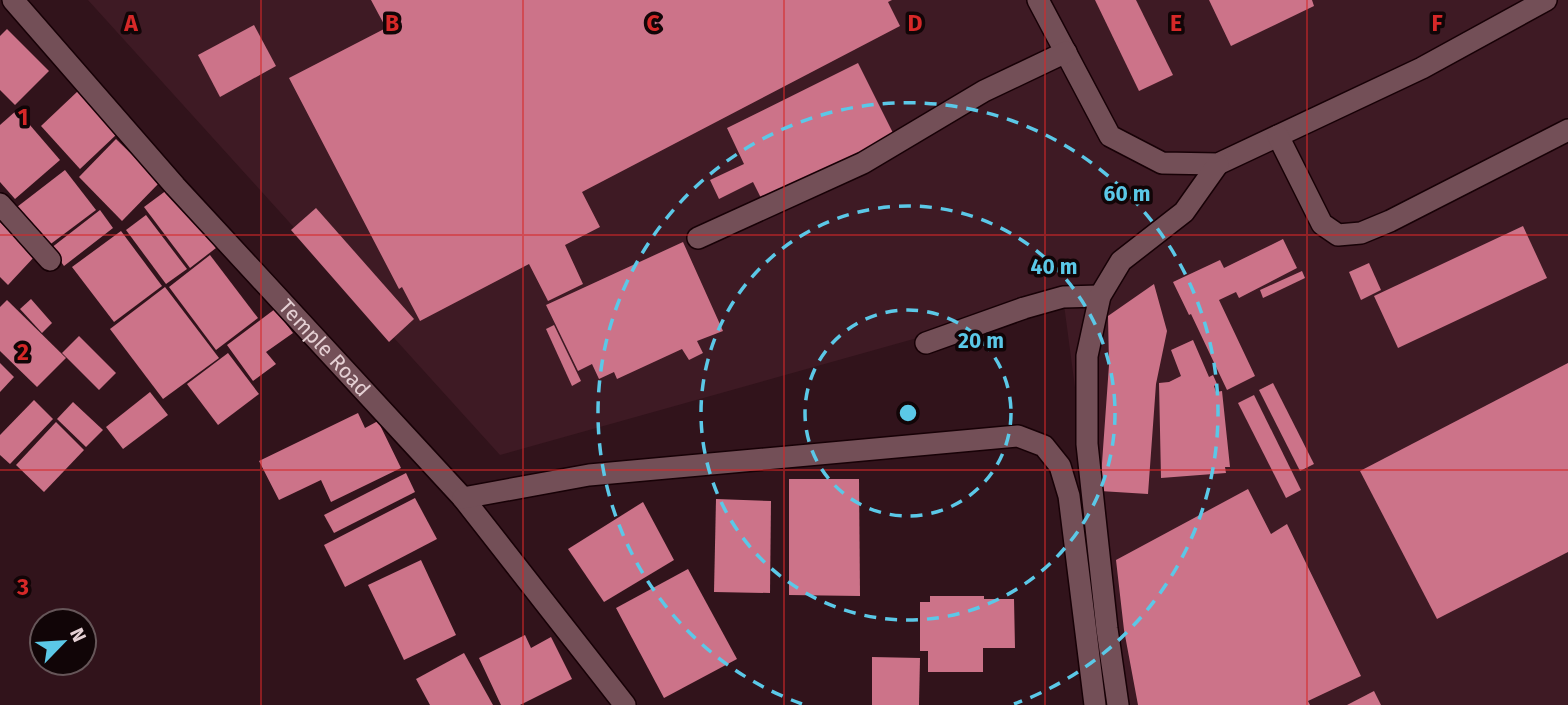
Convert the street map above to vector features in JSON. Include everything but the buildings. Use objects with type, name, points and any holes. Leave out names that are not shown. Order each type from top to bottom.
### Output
[{"type":"street","name":"Temple Road","points":[[13,0],[175,186],[463,498],[625,705]]},
{"type":"street","points":[[1038,0],[1110,136],[1162,163],[1218,164],[1422,68],[1546,0]]},
{"type":"street","points":[[698,238],[863,163],[985,91],[1066,52]]},
{"type":"street","points":[[1279,136],[1322,225],[1338,235],[1361,233],[1390,221],[1568,130]]},
{"type":"street","points":[[1118,705],[1087,444],[1087,356],[1100,296],[1121,261],[1184,212],[1218,164]]},
{"type":"street","points":[[0,204],[50,260]]},
{"type":"street","points":[[926,343],[1063,297],[1100,296]]},
{"type":"street","points":[[463,498],[589,475],[1018,436],[1044,446],[1060,466],[1069,496],[1095,705]]},
{"type":"shaded area","points":[[88,0],[1568,0],[1568,705],[1117,705],[1063,297],[500,455]]}]
